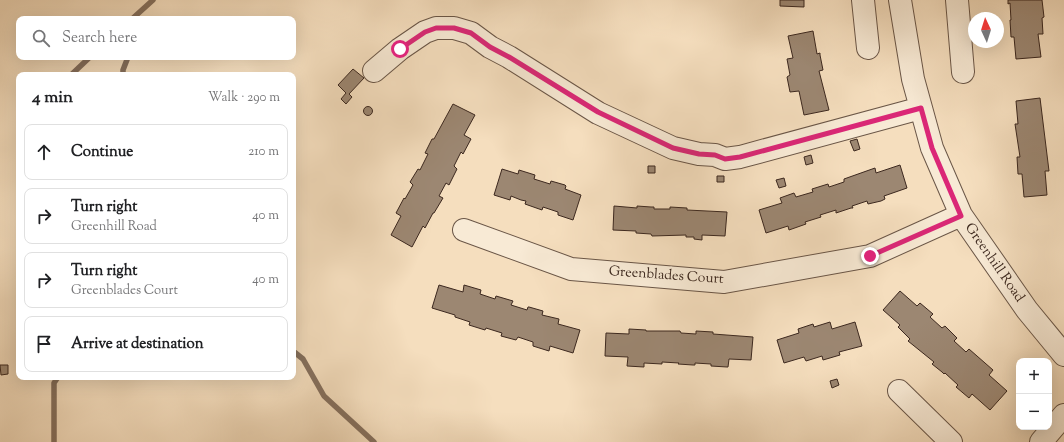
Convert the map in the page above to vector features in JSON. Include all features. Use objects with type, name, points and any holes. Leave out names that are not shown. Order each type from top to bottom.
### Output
[{"type":"street","points":[[863,0],[868,48]]},
{"type":"street","name":"Greenhill Road","points":[[900,0],[913,79],[932,148],[961,216],[1027,310],[1064,355]]},
{"type":"street","points":[[957,0],[963,72]]},
{"type":"street","points":[[374,72],[400,49],[425,32],[436,28],[454,28],[471,33],[490,47],[509,57],[598,112],[673,148],[699,154],[715,155],[725,159],[740,157],[921,108]]},
{"type":"street","name":"Greenblades Court","points":[[464,230],[571,269],[724,282],[870,256],[961,216]]},
{"type":"street","points":[[899,391],[951,442]]},
{"type":"street","points":[[1040,442],[1064,415]]},
{"type":"building","points":[[780,0],[804,0],[804,7],[780,6]]},
{"type":"building","points":[[1008,0],[1042,0],[1044,17],[1042,18],[1043,34],[1038,34],[1041,57],[1016,59],[1014,37],[1011,37],[1010,3],[1008,4]]},
{"type":"building","points":[[813,31],[817,54],[820,53],[823,70],[819,71],[829,110],[804,115],[799,91],[790,92],[787,77],[790,75],[787,59],[793,58],[788,36]]},
{"type":"building","points":[[353,69],[364,78],[349,94],[352,97],[346,104],[341,99],[346,93],[338,85]]},
{"type":"building","points":[[1040,98],[1049,171],[1045,171],[1047,195],[1024,197],[1022,174],[1018,174],[1017,157],[1020,157],[1015,124],[1018,124],[1016,101]]},
{"type":"building","points":[[453,104],[475,115],[464,135],[471,139],[463,154],[461,152],[454,166],[457,169],[449,185],[446,183],[439,196],[443,198],[425,228],[423,226],[412,247],[391,235],[401,216],[396,213],[413,185],[410,182],[418,169],[420,170],[428,154],[425,153],[432,139],[434,139]]},
{"type":"building","points":[[366,107],[370,107],[372,111],[370,115],[366,115],[364,113],[364,109]]},
{"type":"building","points":[[857,139],[860,149],[854,151],[850,141]]},
{"type":"building","points":[[811,155],[813,163],[806,165],[804,157]]},
{"type":"building","points":[[900,165],[907,188],[884,196],[885,199],[881,201],[868,204],[867,201],[852,206],[853,208],[836,213],[836,210],[820,215],[821,217],[805,222],[806,224],[789,230],[788,226],[766,233],[759,210],[782,203],[780,198],[794,193],[796,197],[813,192],[812,189],[828,184],[829,187],[844,182],[844,179],[875,168],[876,173]]},
{"type":"building","points":[[648,166],[655,166],[655,173],[648,173]]},
{"type":"building","points":[[502,169],[518,174],[519,170],[535,175],[534,179],[550,184],[551,181],[565,185],[565,189],[581,195],[573,220],[558,215],[558,212],[543,207],[542,210],[525,204],[526,201],[511,196],[510,200],[494,195]]},
{"type":"building","points":[[717,176],[724,176],[724,182],[717,182]]},
{"type":"building","points":[[784,178],[786,186],[779,188],[776,180]]},
{"type":"building","points":[[614,206],[637,208],[637,206],[654,207],[654,209],[670,209],[670,207],[687,208],[687,210],[727,212],[725,236],[702,235],[702,240],[694,239],[694,237],[686,237],[686,235],[652,236],[651,234],[636,233],[636,231],[613,230]]},
{"type":"building","points":[[439,285],[463,292],[464,285],[481,290],[480,294],[495,299],[496,296],[513,301],[511,305],[527,310],[529,307],[543,311],[542,315],[559,319],[558,324],[580,330],[573,353],[550,346],[549,351],[533,346],[533,342],[518,337],[516,340],[501,336],[502,333],[469,325],[470,322],[455,317],[455,315],[432,308]]},
{"type":"building","points":[[900,291],[917,306],[920,303],[933,314],[930,317],[942,328],[945,326],[957,338],[954,341],[966,352],[969,349],[993,370],[989,375],[1007,391],[990,410],[972,394],[969,398],[956,387],[958,385],[932,364],[934,362],[908,341],[910,339],[898,327],[900,325],[883,310]]},
{"type":"building","points":[[830,322],[832,329],[855,322],[862,346],[839,352],[840,355],[823,360],[822,356],[806,361],[804,357],[784,363],[777,340],[799,333],[798,329],[813,324],[814,327]]},
{"type":"building","points":[[629,329],[646,331],[680,331],[681,333],[696,334],[696,331],[713,332],[713,334],[753,337],[751,360],[729,359],[728,367],[711,366],[711,364],[695,363],[695,365],[693,365],[662,362],[662,364],[644,363],[644,367],[627,366],[628,357],[605,356],[606,333],[629,334]]},
{"type":"building","points":[[0,365],[8,365],[8,374],[1,375]]},
{"type":"building","points":[[837,379],[839,385],[832,388],[830,381]]},
{"type":"waterway","points":[[135,16],[153,0]]},
{"type":"waterway","points":[[74,72],[87,60]]},
{"type":"waterway","points":[[123,72],[127,60]]},
{"type":"waterway","points":[[296,353],[303,359],[324,396],[374,442]]},
{"type":"waterway","points":[[54,442],[54,383],[56,380]]},
{"type":"route","points":[[400,49],[425,32],[436,28],[454,28],[471,33],[490,47],[509,57],[598,112],[673,148],[699,154],[715,155],[725,159],[740,157],[921,108],[932,148],[961,216],[870,256]]}]
